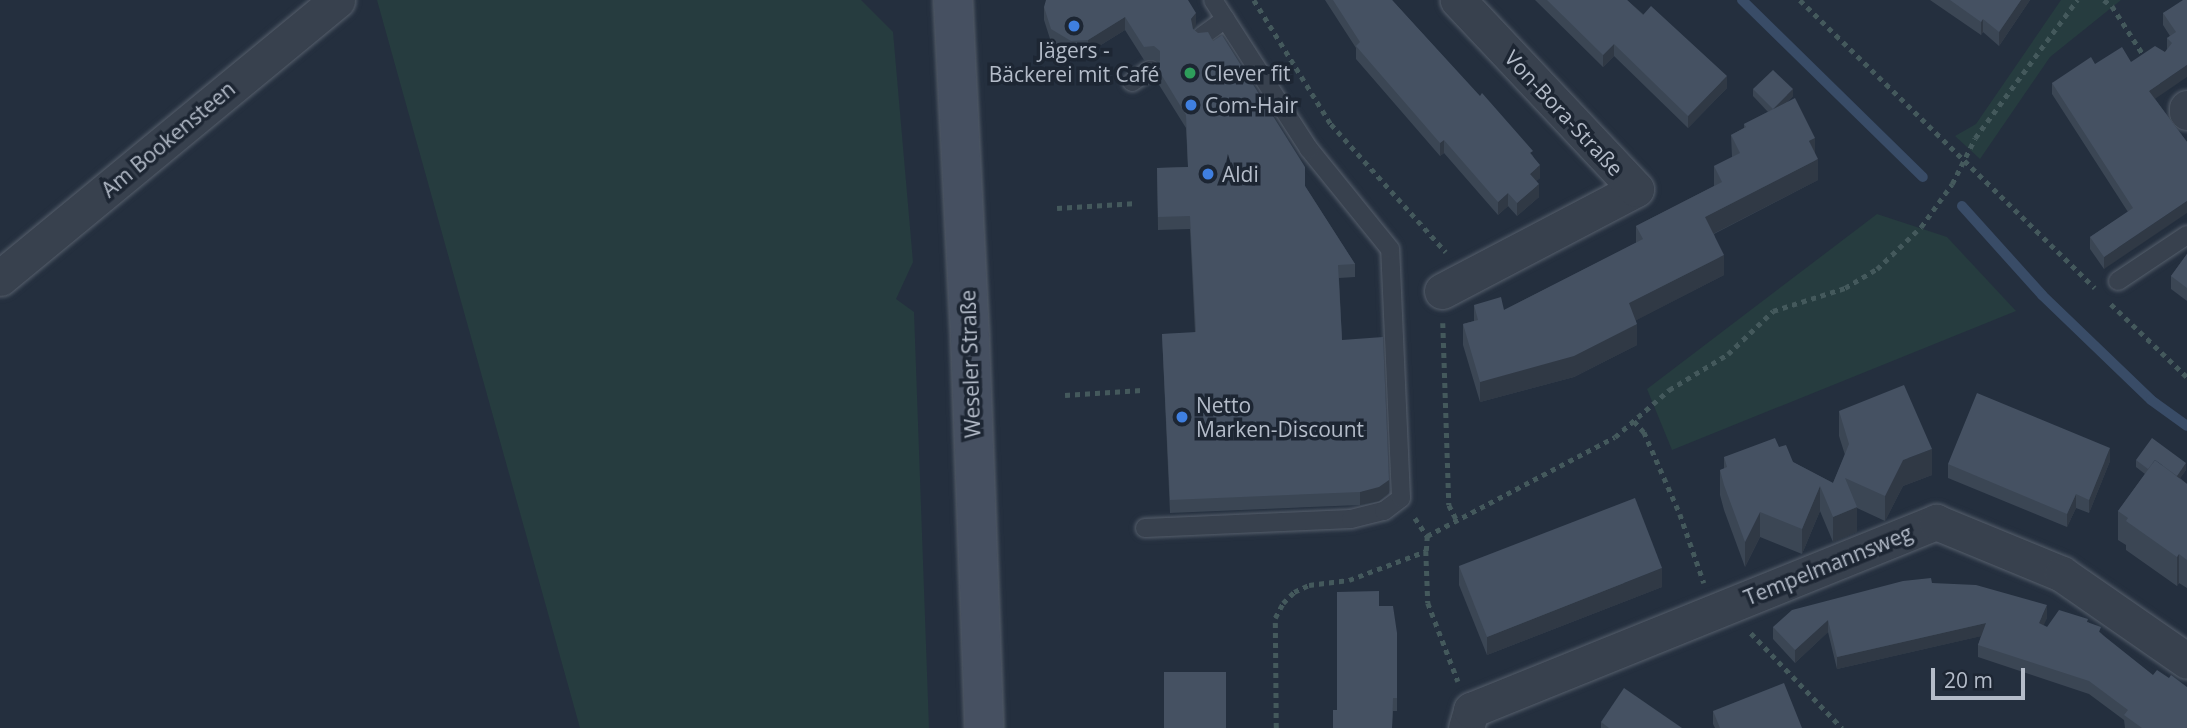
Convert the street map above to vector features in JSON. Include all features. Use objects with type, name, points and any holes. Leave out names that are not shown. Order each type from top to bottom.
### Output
[{"type":"street","name":"Am Bookensteen","points":[[0,278],[337,0]]},
{"type":"street","name":"Weseler Straße","points":[[953,0],[970,339],[984,728]]},
{"type":"street","name":"Von-Bora-Straße","points":[[1454,285],[1636,190],[1458,0]]},
{"type":"street","name":"Tempelmannsweg","points":[[1469,719],[1716,609],[1936,522],[2062,574],[2187,661]]},
{"type":"lane","points":[[1145,528],[1352,519],[1384,511],[1401,498],[1390,249],[1309,149],[1213,0]]},
{"type":"lane","points":[[1202,36],[1225,19]]},
{"type":"lane","points":[[1132,82],[1150,70]]},
{"type":"lane","points":[[2118,281],[2187,235]]},
{"type":"path","points":[[1254,0],[1331,124],[1454,285],[1449,505],[1457,521]]},
{"type":"path","points":[[1800,0],[2101,294]]},
{"type":"path","points":[[1427,537],[1520,485],[1615,437],[1669,390],[1728,354],[1773,311],[1845,288],[1877,269],[1921,227],[1952,184],[1962,159],[2077,0]]},
{"type":"path","points":[[2104,0],[2112,6],[2150,64]]},
{"type":"path","points":[[1057,208],[1137,203]]},
{"type":"path","points":[[2109,303],[2187,377]]},
{"type":"path","points":[[1065,395],[1142,390]]},
{"type":"path","points":[[1634,421],[1644,432],[1680,514],[1716,609],[1744,625],[1842,728]]},
{"type":"path","points":[[1401,498],[1427,537],[1428,603],[1469,719]]},
{"type":"path","points":[[1276,728],[1275,618],[1283,603],[1294,592],[1309,585],[1349,580],[1426,551]]},
{"type":"green space","points":[[377,0],[861,0],[893,32],[913,262],[896,299],[914,312],[929,728],[580,728]]},
{"type":"green space","points":[[2061,0],[2121,0],[2050,57],[1980,159],[1955,136],[1976,124]]},
{"type":"green space","points":[[1877,214],[1947,237],[2016,311],[1672,450],[1647,389]]},
{"type":"building","points":[[1046,0],[1188,0],[1196,13],[1191,19],[1193,29],[1198,33],[1208,32],[1213,41],[1222,35],[1305,167],[1305,186],[1355,264],[1338,265],[1342,340],[1383,337],[1389,480],[1379,487],[1360,492],[1170,500],[1162,334],[1196,332],[1190,216],[1158,217],[1157,168],[1188,167],[1186,115],[1156,66],[1160,61],[1160,51],[1154,46],[1144,47],[1125,17],[1088,40],[1071,41],[1051,29],[1044,7]]},
{"type":"building","points":[[1333,0],[1392,0],[1480,96],[1482,93],[1533,151],[1530,153],[1540,165],[1530,174],[1539,184],[1517,203],[1508,193],[1498,202],[1444,140],[1440,143],[1356,46],[1360,42]]},
{"type":"building","points":[[1547,0],[1627,0],[1643,15],[1651,6],[1727,76],[1688,116],[1614,44],[1603,55]]},
{"type":"building","points":[[1950,0],[2021,0],[1999,32],[1983,19],[1981,22]]},
{"type":"building","points":[[2187,0],[2187,65],[2149,91],[2187,142],[2187,201],[2104,257],[2090,237],[2133,208],[2052,83],[2091,57],[2095,64],[2122,47],[2131,62],[2155,46],[2165,52],[2172,43],[2167,38],[2176,32],[2163,13]]},
{"type":"building","points":[[1773,70],[1793,89],[1773,109],[1753,89]]},
{"type":"building","points":[[1795,98],[1815,138],[1809,141],[1818,159],[1705,217],[1724,255],[1629,303],[1637,324],[1574,356],[1480,382],[1463,324],[1478,320],[1474,305],[1501,297],[1504,310],[1643,239],[1636,226],[1722,182],[1714,166],[1740,153],[1731,135],[1746,127],[1744,124]]},
{"type":"building","points":[[2187,254],[2187,288],[2171,276]]},
{"type":"building","points":[[1904,385],[1932,449],[1903,460],[1885,496],[1845,478],[1857,507],[1833,517],[1820,486],[1802,529],[1760,512],[1745,542],[1720,470],[1727,467],[1724,457],[1775,438],[1779,447],[1786,445],[1793,462],[1833,483],[1849,444],[1839,411]]},
{"type":"building","points":[[1977,393],[2110,448],[2089,500],[2076,494],[2067,514],[1948,464]]},
{"type":"building","points":[[2152,438],[2186,463],[2177,476],[2155,460],[2148,469],[2136,460]]},
{"type":"building","points":[[2155,460],[2187,484],[2187,560],[2179,554],[2177,557],[2126,521],[2128,518],[2118,511]]},
{"type":"building","points":[[1635,498],[1662,568],[1487,637],[1459,566]]},
{"type":"building","points":[[1931,578],[1932,583],[1976,585],[2047,605],[2039,623],[2047,627],[2059,610],[2088,619],[2087,622],[2101,627],[2099,632],[2153,675],[2157,670],[2169,678],[2171,675],[2187,687],[2187,728],[2142,728],[2124,715],[2128,710],[2089,681],[1978,645],[1986,623],[1837,657],[1828,620],[1795,650],[1773,627],[1792,610],[1903,581]]},
{"type":"building","points":[[1379,591],[1379,606],[1393,606],[1397,633],[1397,698],[1393,698],[1392,728],[1333,728],[1333,710],[1337,710],[1337,592]]},
{"type":"building","points":[[1164,672],[1226,672],[1226,728],[1164,728]]},
{"type":"building","points":[[1784,683],[1802,728],[1720,728],[1713,711]]},
{"type":"building","points":[[1624,688],[1682,728],[1609,728],[1601,722]]},
{"type":"waterway","points":[[1742,0],[1923,177]]},
{"type":"waterway","points":[[1962,206],[2042,295],[2151,400],[2187,426]]},
{"type":"place","name":"Jägers - Bäckerei mit Café","points":[[1074,26]]},
{"type":"place","name":"Clever fit","points":[[1190,73]]},
{"type":"place","name":"Com-Hair","points":[[1191,105]]},
{"type":"place","name":"Aldi","points":[[1208,174]]},
{"type":"place","name":"Netto Marken-Discount","points":[[1182,417]]}]
